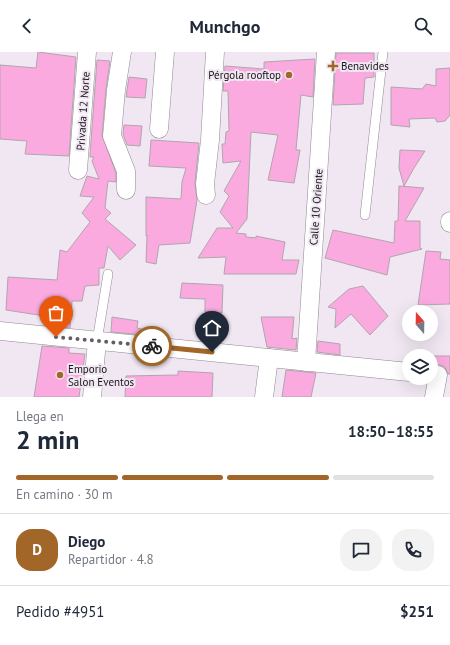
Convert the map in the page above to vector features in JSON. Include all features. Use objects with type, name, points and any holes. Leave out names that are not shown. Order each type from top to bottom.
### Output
[{"type":"street","name":"Privada 12 Norte","points":[[78,170],[87,52]]},
{"type":"street","points":[[122,52],[116,90],[112,136],[126,171],[126,190]]},
{"type":"street","points":[[159,130],[165,52]]},
{"type":"street","points":[[206,195],[205,184],[210,140],[215,52]]},
{"type":"street","name":"Calle 10 Oriente","points":[[306,362],[326,52]]},
{"type":"street","points":[[0,331],[402,371]]},
{"type":"street","points":[[92,397],[97,341]]},
{"type":"street","points":[[264,397],[269,358]]},
{"type":"street","points":[[434,397],[440,375]]},
{"type":"lane","points":[[365,215],[383,52]]},
{"type":"lane","points":[[97,341],[108,274]]},
{"type":"building","points":[[38,52],[76,57],[69,156],[25,154],[27,141],[0,139],[0,65],[36,68]]},
{"type":"building","points":[[336,53],[374,53],[374,77],[365,78],[363,104],[333,105]]},
{"type":"building","points":[[315,59],[313,97],[301,95],[296,150],[300,150],[294,183],[268,180],[278,135],[251,132],[247,219],[236,233],[246,234],[246,237],[256,238],[256,236],[285,242],[282,260],[299,260],[296,274],[224,274],[226,257],[198,258],[217,228],[233,228],[220,212],[229,196],[224,191],[241,161],[223,163],[222,144],[225,144],[226,132],[229,131],[228,91],[223,91],[225,66],[264,69],[264,62]]},
{"type":"building","points":[[97,60],[110,61],[102,135],[116,173],[116,182],[108,181],[105,208],[111,213],[105,219],[136,245],[120,260],[108,246],[104,268],[99,268],[99,285],[85,286],[82,301],[72,301],[70,328],[44,325],[45,316],[6,310],[8,277],[57,280],[60,250],[67,252],[90,222],[82,213],[94,197],[80,196],[87,176],[99,179],[92,161],[94,157],[90,157]]},
{"type":"building","points":[[450,68],[450,115],[445,121],[437,122],[435,118],[409,119],[410,127],[391,125],[391,87],[422,89],[426,84],[436,86],[436,69]]},
{"type":"building","points":[[129,77],[147,79],[145,98],[126,97]]},
{"type":"building","points":[[124,125],[142,126],[140,146],[127,145],[123,134]]},
{"type":"building","points":[[151,140],[199,143],[195,183],[197,200],[190,243],[159,245],[156,264],[146,262],[146,197],[181,199],[182,182],[186,168],[149,166]]},
{"type":"building","points":[[400,150],[425,151],[404,186],[399,168]]},
{"type":"building","points":[[399,186],[424,188],[405,221],[420,221],[420,248],[422,249],[390,257],[387,275],[325,258],[333,230],[394,243],[395,221],[398,221]]},
{"type":"building","points":[[426,251],[441,252],[440,259],[450,260],[450,304],[418,305]]},
{"type":"building","points":[[182,283],[223,285],[222,313],[205,312],[205,299],[180,298]]},
{"type":"building","points":[[363,286],[388,316],[370,335],[351,314],[335,328],[336,309],[328,307],[349,289]]},
{"type":"building","points":[[112,317],[138,321],[137,328],[145,330],[145,335],[111,332]]},
{"type":"building","points":[[261,317],[294,317],[292,339],[297,338],[296,350],[267,347]]},
{"type":"building","points":[[318,341],[340,344],[340,355],[317,352]]},
{"type":"building","name":"Emporio Salon Eventos","points":[[42,346],[69,348],[69,353],[85,354],[79,397],[34,397]]},
{"type":"building","points":[[438,356],[450,356],[450,374],[448,374],[445,367],[438,365]]},
{"type":"building","points":[[286,370],[316,373],[311,397],[282,397]]},
{"type":"building","points":[[178,371],[213,373],[212,397],[125,397],[126,376],[178,375]]},
{"type":"way so far","points":[[56,337],[152,346]]},
{"type":"place","name":"Benavides","points":[[333,66]]},
{"type":"place","name":"Pérgola rooftop","points":[[289,75]]},
{"type":"place","name":"Emporio Salon Eventos","points":[[60,375]]},
{"type":"route","points":[[152,346],[212,352]]}]
